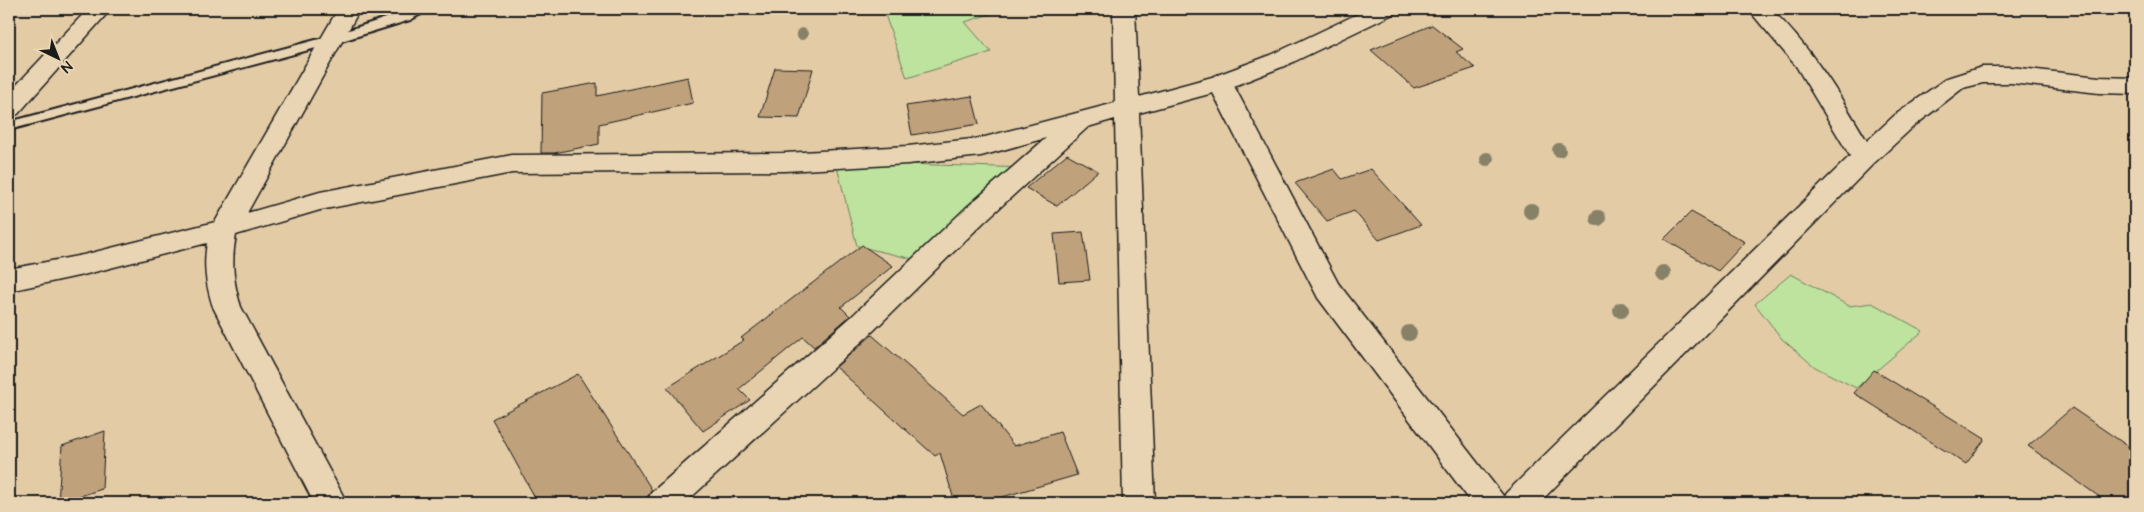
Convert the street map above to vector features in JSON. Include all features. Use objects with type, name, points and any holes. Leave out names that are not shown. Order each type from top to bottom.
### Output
[{"type":"street","points":[[9,108],[100,9]]},
{"type":"street","points":[[331,503],[227,307],[218,279],[218,257],[224,229],[349,9]]},
{"type":"street","points":[[1124,9],[1139,503]]},
{"type":"street","points":[[9,280],[83,265],[224,229],[320,201],[512,164],[785,162],[908,155],[980,146],[1220,83],[1279,60],[1385,9]]},
{"type":"street","points":[[1759,9],[1776,24],[1820,82],[1864,158]]},
{"type":"street","points":[[1518,503],[1864,158],[1904,121],[1955,83],[1982,75],[2011,75],[2099,86],[2135,86]]},
{"type":"street","points":[[1220,83],[1328,290],[1491,503]]},
{"type":"street","points":[[663,503],[860,326],[975,215],[1082,120]]},
{"type":"lane","points":[[9,126],[331,40],[406,17],[424,9]]},
{"type":"green space","points":[[883,9],[989,9],[993,13],[965,22],[991,52],[907,78]]},
{"type":"green space","points":[[835,159],[905,164],[1027,168],[926,262],[857,246]]},
{"type":"green space","points":[[1791,274],[1849,306],[1872,303],[1923,331],[1856,388],[1815,367],[1782,339],[1755,304]]},
{"type":"building","points":[[1432,25],[1463,49],[1456,52],[1475,68],[1414,88],[1371,50]]},
{"type":"building","points":[[775,68],[813,69],[799,118],[760,117]]},
{"type":"building","points":[[688,77],[693,103],[599,124],[599,144],[554,153],[541,153],[542,93],[597,83],[597,96]]},
{"type":"building","points":[[972,96],[979,124],[912,135],[906,106]]},
{"type":"building","points":[[1067,154],[1098,171],[1057,206],[1026,188]]},
{"type":"building","points":[[1334,169],[1342,179],[1371,169],[1421,225],[1379,240],[1354,211],[1327,221],[1295,183]]},
{"type":"building","points":[[1691,212],[1745,242],[1718,271],[1664,239]]},
{"type":"building","points":[[1083,232],[1090,280],[1059,282],[1054,234]]},
{"type":"building","points":[[862,245],[893,266],[841,307],[850,316],[814,347],[803,337],[739,389],[750,400],[703,431],[667,388],[744,340],[741,338]]},
{"type":"building","points":[[872,335],[963,414],[981,404],[1014,446],[1060,432],[1077,475],[982,503],[955,503],[940,453],[935,456],[836,367]]},
{"type":"building","points":[[1874,370],[1985,439],[1966,464],[1854,393]]},
{"type":"building","points":[[578,374],[652,490],[648,496],[636,503],[538,503],[492,419]]},
{"type":"building","points":[[2072,408],[2135,451],[2135,503],[2108,503],[2028,446]]},
{"type":"building","points":[[105,431],[102,489],[58,503],[62,446]]}]
